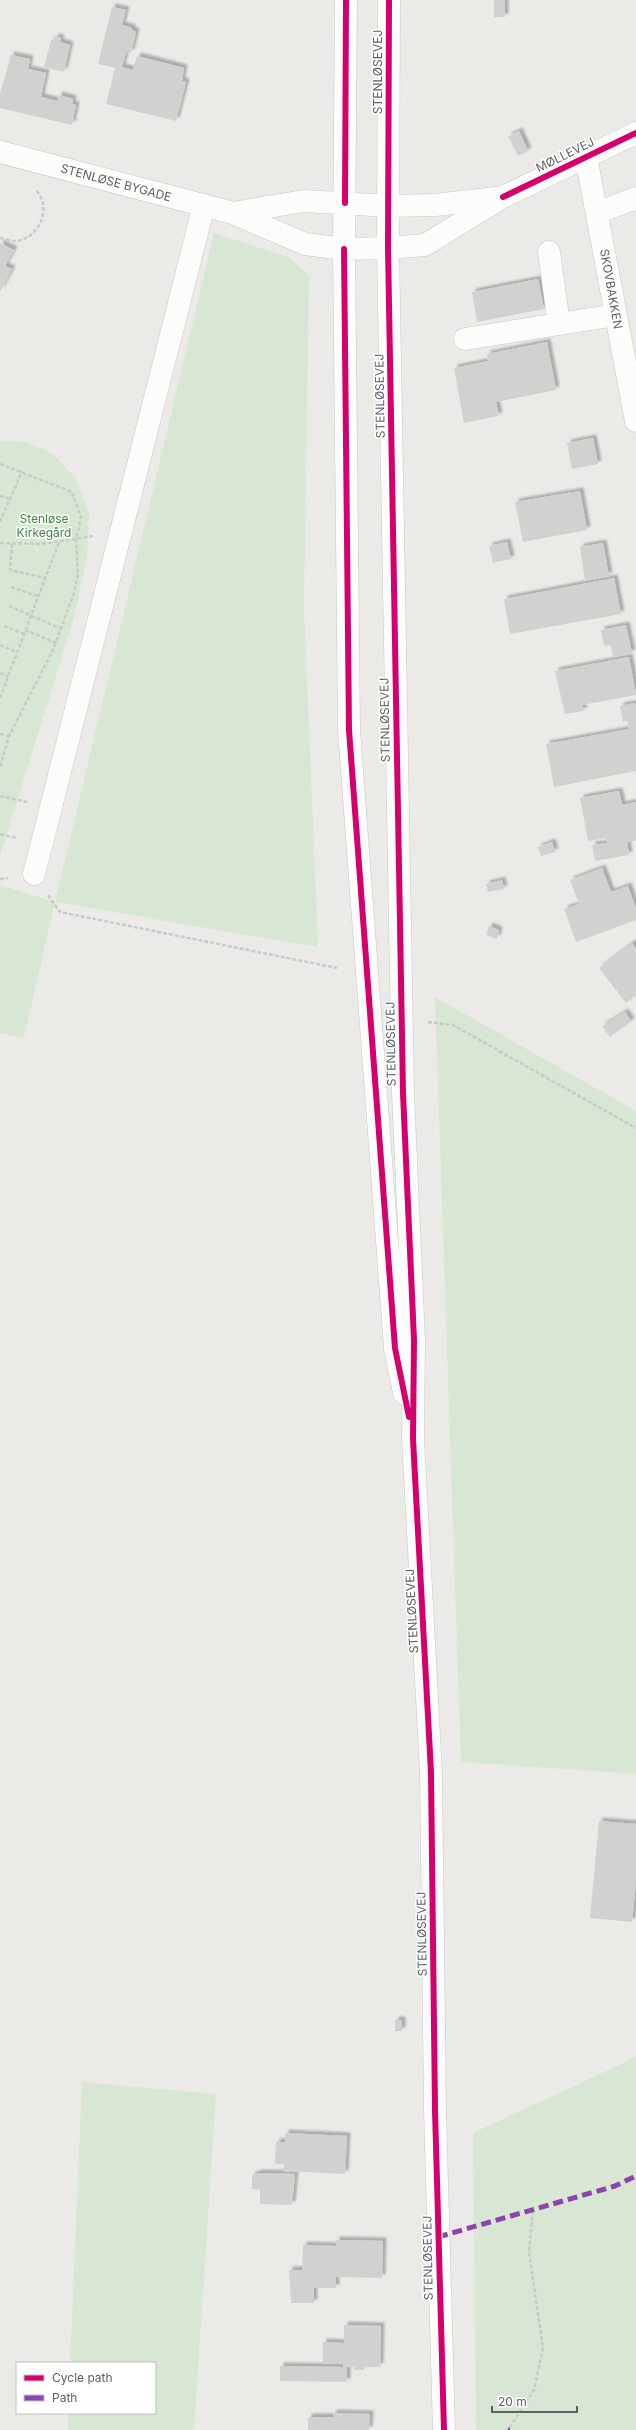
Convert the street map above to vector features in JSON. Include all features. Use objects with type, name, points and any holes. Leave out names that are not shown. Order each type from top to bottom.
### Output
[{"type":"street","name":"STENLØSEVEJ","points":[[346,0],[344,249],[349,730],[395,1348],[413,1439]]},
{"type":"street","name":"STENLØSEVEJ","points":[[389,0],[388,248],[402,1070],[414,1340],[413,1439],[431,1772],[435,2110],[444,2430]]},
{"type":"street","name":"MØLLEVEJ","points":[[344,249],[425,245],[503,197],[636,133]]},
{"type":"street","name":"STENLØSE BYGADE","points":[[9,154],[232,213],[305,244],[344,249]]},
{"type":"street","name":"SKOVBAKKEN","points":[[586,157],[636,421]]},
{"type":"street","name":"MØLLEVEJ","points":[[345,203],[389,206],[435,205],[503,197]]},
{"type":"street","points":[[597,213],[636,198]]},
{"type":"street","name":"STENLØSE BYGADE","points":[[232,213],[304,201],[345,203]]},
{"type":"street","points":[[34,874],[204,205]]},
{"type":"street","points":[[549,252],[559,324]]},
{"type":"street","points":[[465,339],[616,315]]},
{"type":"path","points":[[0,238],[15,241],[28,237],[39,227],[43,214],[43,202],[9,154]]},
{"type":"path","points":[[0,464],[22,471],[72,492],[81,517],[76,539],[78,574],[62,628],[56,643],[9,736],[0,765]]},
{"type":"path","points":[[0,522],[22,471]]},
{"type":"path","points":[[0,496],[11,499]]},
{"type":"path","points":[[0,543],[41,544],[88,537]]},
{"type":"path","points":[[0,698],[59,542]]},
{"type":"path","points":[[12,544],[10,570],[45,578]]},
{"type":"path","points":[[11,587],[38,596]]},
{"type":"path","points":[[8,606],[62,628]]},
{"type":"path","points":[[4,626],[24,634]]},
{"type":"path","points":[[25,630],[56,643]]},
{"type":"path","points":[[0,645],[17,652]]},
{"type":"path","points":[[0,673],[8,676]]},
{"type":"path","points":[[0,734],[9,736]]},
{"type":"path","points":[[34,874],[60,912],[337,968]]},
{"type":"path","points":[[423,1022],[453,1024],[636,1128]]},
{"type":"path","points":[[506,2430],[508,2430],[534,2390],[543,2348],[529,2252],[533,2210]]},
{"type":"green space","points":[[214,233],[288,257],[309,275],[304,607],[318,947],[55,902]]},
{"type":"green space","name":"Stenløse Kirkegård","points":[[0,441],[27,442],[53,454],[75,477],[89,514],[87,558],[74,618],[0,856]]},
{"type":"green space","points":[[0,885],[55,902],[24,1038],[0,1033]]},
{"type":"green space","points":[[435,997],[636,1111],[636,1774],[461,1762]]},
{"type":"green space","points":[[636,2057],[636,2430],[476,2430],[473,2133]]},
{"type":"green space","points":[[82,2082],[216,2094],[194,2430],[68,2430],[68,2414],[156,2414],[156,2362],[70,2362]]},
{"type":"building","points":[[494,0],[505,0],[505,17],[494,17]]},
{"type":"building","points":[[112,7],[126,10],[122,25],[132,28],[132,30],[136,32],[131,53],[126,52],[122,67],[133,70],[137,56],[184,68],[182,81],[186,82],[176,121],[106,104],[115,68],[98,64]]},
{"type":"building","points":[[55,37],[61,38],[60,42],[70,45],[64,72],[44,67],[51,40],[54,41]]},
{"type":"building","points":[[11,55],[30,59],[28,69],[46,73],[41,97],[57,101],[59,95],[73,99],[72,104],[76,105],[72,125],[0,108],[0,94]]},
{"type":"building","points":[[519,131],[528,151],[518,156],[508,136]]},
{"type":"building","points":[[0,243],[14,250],[5,266],[12,269],[0,292]]},
{"type":"building","points":[[538,279],[544,309],[477,322],[472,292]]},
{"type":"building","points":[[547,342],[556,390],[496,402],[499,416],[464,423],[454,368],[488,361],[487,354]]},
{"type":"building","points":[[593,438],[598,464],[572,469],[567,443]]},
{"type":"building","points":[[580,491],[587,530],[523,542],[515,502]]},
{"type":"building","points":[[507,542],[511,559],[493,563],[489,546]]},
{"type":"building","points":[[603,543],[609,576],[585,580],[580,547]]},
{"type":"building","points":[[614,578],[621,614],[510,634],[504,599]]},
{"type":"building","points":[[626,625],[632,653],[613,657],[611,645],[604,646],[601,630]]},
{"type":"building","points":[[629,657],[636,695],[582,705],[584,711],[565,714],[555,671]]},
{"type":"building","points":[[636,703],[636,771],[554,787],[546,744],[629,729],[627,721],[623,722],[620,706]]},
{"type":"building","points":[[619,791],[622,805],[636,802],[636,841],[627,842],[629,855],[595,861],[592,845],[607,843],[606,838],[588,841],[580,798]]},
{"type":"building","points":[[552,842],[555,852],[541,856],[538,847]]},
{"type":"building","points":[[602,868],[611,892],[628,886],[636,909],[636,920],[576,942],[564,909],[579,904],[570,880]]},
{"type":"building","points":[[502,880],[504,889],[488,892],[486,884]]},
{"type":"building","points":[[489,926],[499,930],[497,939],[486,935]]},
{"type":"building","points":[[632,943],[636,949],[636,995],[626,1003],[599,968]]},
{"type":"building","points":[[625,1012],[631,1021],[610,1037],[602,1026]]},
{"type":"building","points":[[599,1821],[636,1824],[636,1880],[632,1922],[590,1918]]},
{"type":"building","points":[[395,2020],[402,2020],[402,2031],[395,2031]]},
{"type":"building","points":[[285,2133],[347,2136],[345,2174],[283,2171],[284,2164],[275,2164],[276,2142],[285,2142]]},
{"type":"building","points":[[260,2173],[295,2174],[292,2205],[260,2204],[260,2190],[252,2189],[252,2175]]},
{"type":"building","points":[[336,2240],[383,2241],[382,2278],[336,2277],[336,2288],[314,2288],[314,2303],[291,2303],[289,2270],[302,2270],[303,2245],[336,2246]]},
{"type":"building","points":[[344,2325],[381,2326],[380,2367],[364,2367],[364,2370],[354,2370],[354,2367],[347,2367],[347,2382],[280,2381],[280,2366],[343,2367],[343,2364],[323,2364],[323,2342],[344,2343]]},
{"type":"building","points":[[333,2413],[370,2414],[369,2430],[308,2430],[308,2417],[333,2417]]},
{"type":"marked path","points":[[438,2237],[615,2186],[636,2176]]},
{"type":"cycle path","points":[[345,203],[346,0]]},
{"type":"cycle path","points":[[389,0],[388,248],[403,1093],[414,1340],[413,1439],[431,1772],[435,2110],[444,2430]]},
{"type":"cycle path","points":[[503,197],[636,133]]},
{"type":"cycle path","points":[[344,249],[349,730],[395,1348],[409,1417]]}]
